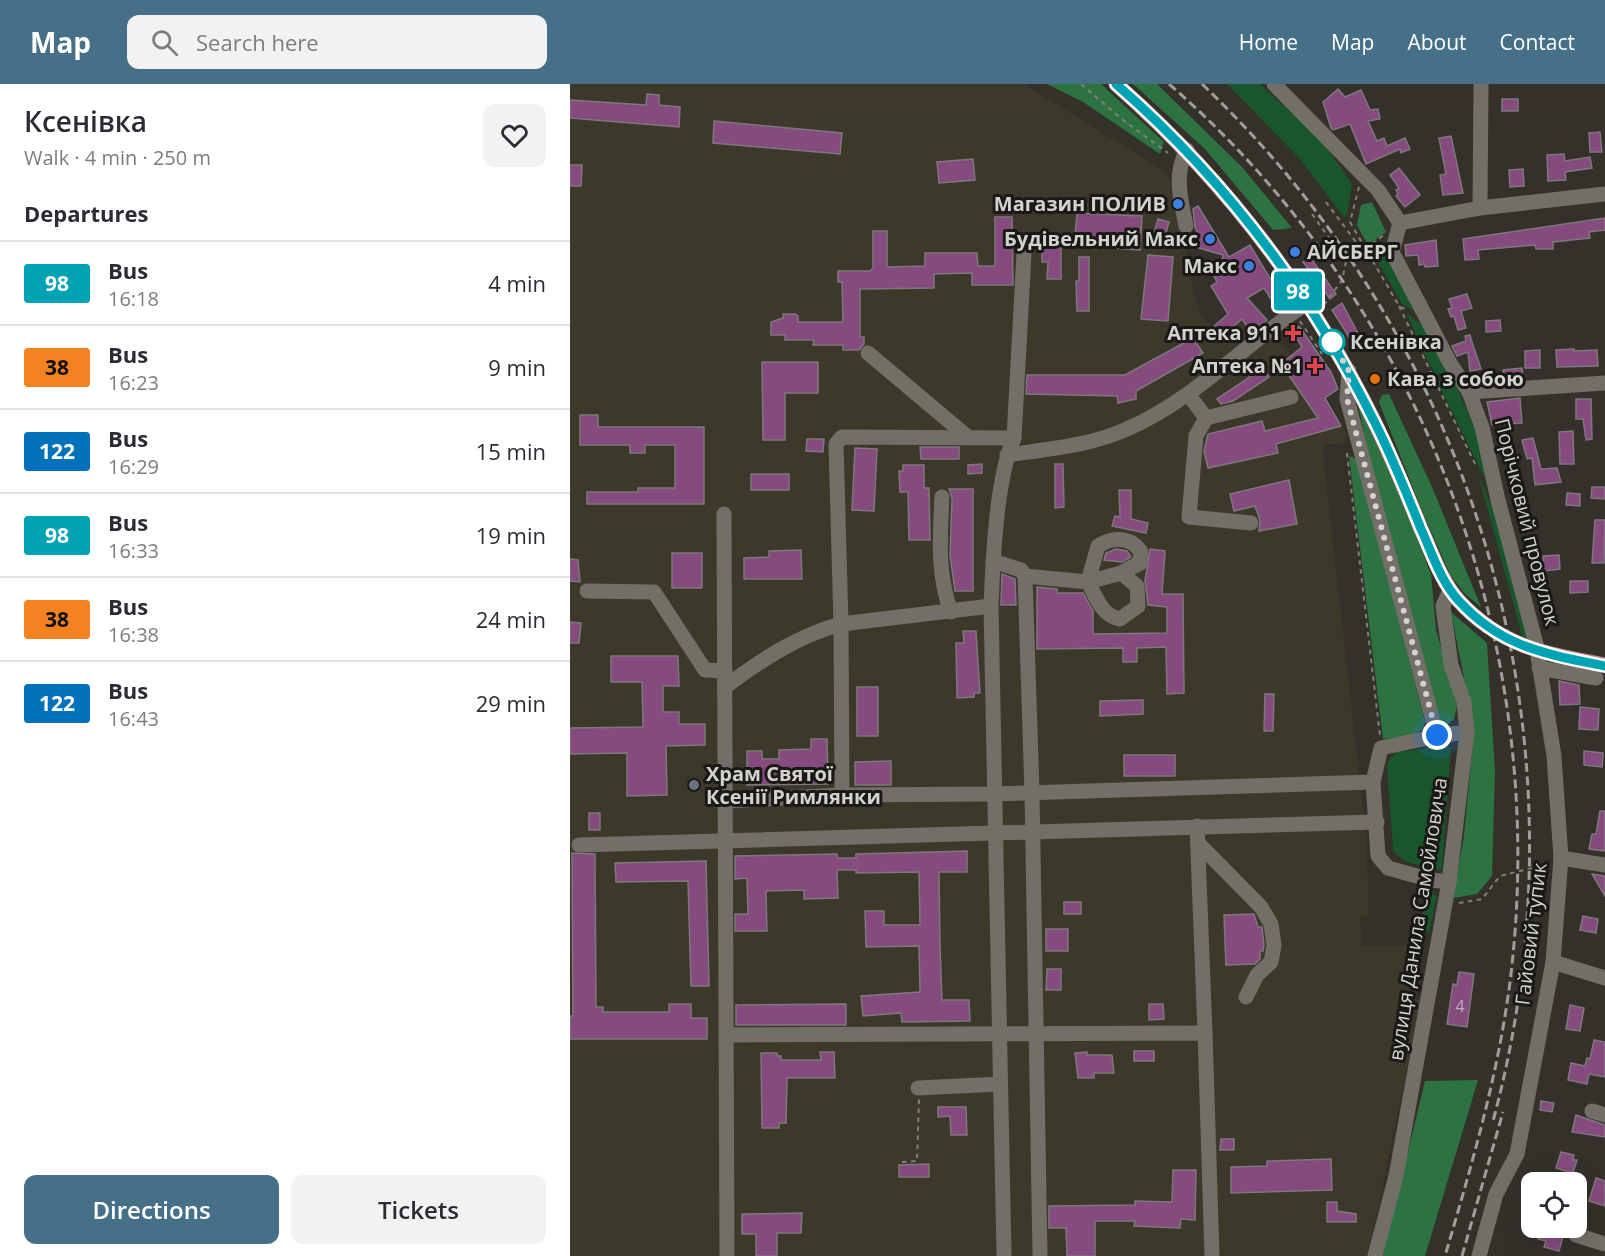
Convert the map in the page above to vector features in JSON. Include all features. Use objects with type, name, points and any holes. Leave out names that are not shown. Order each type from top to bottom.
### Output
[{"type":"main road","points":[[1116,84],[1183,156],[1234,202],[1307,303],[1349,371],[1392,458],[1435,561],[1454,595],[1502,637],[1527,649],[1560,657],[1600,672]]},
{"type":"street","points":[[1274,84],[1378,190],[1400,223],[1480,208],[1605,194]]},
{"type":"street","points":[[1480,208],[1481,84]]},
{"type":"street","points":[[1183,156],[1179,190],[1186,226]]},
{"type":"street","name":"Порічковий провулок","points":[[1400,223],[1392,252],[1469,392],[1482,427],[1498,500],[1536,644]]},
{"type":"street","points":[[1004,1256],[991,606],[993,561],[1007,455],[1014,438],[1024,254]]},
{"type":"street","points":[[1007,455],[1086,443],[1126,430],[1155,416],[1188,394],[1307,303]]},
{"type":"street","points":[[868,353],[969,438]]},
{"type":"street","points":[[1349,371],[1347,399],[1437,735]]},
{"type":"street","points":[[1469,392],[1605,383]]},
{"type":"street","points":[[1188,394],[1206,418]]},
{"type":"street","points":[[1251,523],[1189,517],[1196,436],[1206,418],[1291,398]]},
{"type":"street","points":[[842,795],[841,624],[836,444],[842,437],[1014,438]]},
{"type":"street","points":[[942,497],[940,555],[943,591],[951,612]]},
{"type":"street","points":[[724,514],[727,1256]]},
{"type":"street","points":[[1025,576],[1088,582],[1121,573],[1140,563],[1142,552],[1129,542],[1116,538],[1108,539],[1098,546],[1088,582],[1104,612],[1111,618],[1120,619],[1138,606],[1139,595],[1137,586],[1121,573]]},
{"type":"street","points":[[993,561],[1021,570],[1025,576],[1033,833],[1040,1256]]},
{"type":"street","points":[[587,591],[654,592],[705,670],[725,671]]},
{"type":"street","name":"вулиця Данила Самойловича","points":[[1375,1256],[1396,1176],[1449,882],[1467,732],[1464,702],[1451,664],[1443,606],[1454,595]]},
{"type":"street","points":[[725,687],[762,659],[815,633],[841,624],[991,606]]},
{"type":"street","name":"Гайовий тупик","points":[[1479,1256],[1496,1194],[1517,1154],[1553,962],[1561,858],[1554,756],[1536,644]]},
{"type":"street","points":[[1539,668],[1600,672]]},
{"type":"street","points":[[1449,882],[1431,880],[1388,868],[1378,856],[1373,782],[1381,748],[1437,735],[1467,732]]},
{"type":"street","points":[[725,801],[842,795],[993,794],[1373,782]]},
{"type":"street","points":[[579,845],[1377,822]]},
{"type":"street","points":[[1197,826],[1212,1256]]},
{"type":"street","points":[[1198,843],[1261,907],[1271,924],[1275,945],[1271,962],[1257,975],[1246,998]]},
{"type":"street","points":[[1561,858],[1605,865]]},
{"type":"street","points":[[1553,962],[1605,978]]},
{"type":"street","points":[[726,1035],[1205,1033]]},
{"type":"street","points":[[919,1088],[1000,1084]]},
{"type":"street","points":[[1585,1238],[1605,1244]]},
{"type":"path","points":[[1081,84],[1123,120],[1183,156]]},
{"type":"path","points":[[1362,173],[1350,222],[1399,306],[1479,472]]},
{"type":"path","points":[[1326,202],[1362,250]]},
{"type":"path","points":[[1312,214],[1346,262]]},
{"type":"path","points":[[1324,305],[1342,280],[1346,262],[1400,223]]},
{"type":"path","points":[[1399,306],[1431,325]]},
{"type":"path","points":[[1293,312],[1325,359]]},
{"type":"path","points":[[1348,445],[1347,457],[1381,748]]},
{"type":"path","points":[[1445,903],[1482,898],[1500,876],[1537,864],[1553,863],[1561,858]]},
{"type":"path","points":[[902,1162],[917,1161],[919,1088]]},
{"type":"shaded area","points":[[570,84],[1024,84],[1164,171],[1170,183],[1199,313],[1221,337],[1241,320],[1253,334],[1272,327],[1288,352],[1319,388],[1347,435],[1344,443],[1322,445],[1366,836],[1369,916],[1360,917],[1362,946],[1418,946],[1416,999],[1421,1001],[1368,1256],[570,1256]]},
{"type":"green space","points":[[1047,84],[1101,84],[1164,142],[1160,154],[1083,102]]},
{"type":"green space","points":[[1133,84],[1157,84],[1242,167],[1292,228],[1273,230],[1205,149]]},
{"type":"green space","points":[[1227,84],[1260,84],[1322,141],[1352,184],[1347,216],[1344,217],[1299,158]]},
{"type":"green space","points":[[1372,202],[1386,232],[1368,245],[1357,225],[1361,205]]},
{"type":"green space","points":[[1374,255],[1389,257],[1424,317],[1402,304]]},
{"type":"green space","points":[[1406,313],[1426,327],[1455,378],[1444,373],[1435,375]]},
{"type":"green space","points":[[1443,380],[1456,385],[1476,431],[1494,497],[1437,381]]},
{"type":"green space","points":[[1389,394],[1432,487],[1481,607],[1465,594],[1451,576],[1424,516],[1379,402],[1382,395]]},
{"type":"green space","points":[[1357,400],[1402,500],[1431,574],[1436,630],[1457,706],[1454,719],[1445,727],[1440,726],[1368,451]]},
{"type":"green space","points":[[1349,456],[1357,459],[1425,722],[1423,729],[1414,735],[1383,739]]},
{"type":"green space","points":[[1478,474],[1499,523],[1531,640],[1522,636]]},
{"type":"green space","points":[[1451,612],[1487,643],[1495,770],[1492,876],[1477,894],[1453,898],[1464,836],[1473,723]]},
{"type":"green space","points":[[1451,747],[1442,870],[1408,862],[1393,850],[1387,765],[1397,752]]},
{"type":"green space","points":[[1423,889],[1430,889],[1437,897],[1429,932],[1423,932]]},
{"type":"green space","points":[[1478,1080],[1425,1256],[1383,1256],[1425,1081]]},
{"type":"building","points":[[1338,89],[1345,97],[1361,90],[1370,110],[1378,109],[1380,119],[1368,121],[1377,141],[1384,138],[1387,146],[1405,138],[1410,149],[1401,153],[1400,149],[1366,164],[1350,124],[1333,130],[1331,128],[1323,102]]},
{"type":"building","points":[[647,94],[659,95],[659,105],[680,107],[679,127],[570,118],[570,100],[646,105]]},
{"type":"building","points":[[1502,99],[1518,99],[1518,111],[1502,111]]},
{"type":"building","points":[[714,121],[842,133],[840,154],[713,143]]},
{"type":"building","points":[[1600,132],[1602,152],[1590,152],[1589,133]]},
{"type":"building","points":[[1451,136],[1463,193],[1443,195],[1440,175],[1446,174],[1439,138]]},
{"type":"building","points":[[1564,154],[1565,161],[1590,157],[1592,168],[1565,172],[1566,180],[1548,181],[1547,155]]},
{"type":"building","points":[[973,159],[975,180],[939,183],[937,162]]},
{"type":"building","points":[[570,165],[582,165],[581,186],[570,186]]},
{"type":"building","points":[[1399,168],[1420,195],[1405,207],[1396,196],[1398,194],[1396,190],[1399,188],[1390,175]]},
{"type":"building","points":[[1523,169],[1524,186],[1510,187],[1509,170]]},
{"type":"building","points":[[1198,206],[1229,257],[1250,245],[1274,285],[1277,283],[1286,296],[1274,304],[1264,288],[1247,298],[1267,320],[1251,332],[1242,319],[1221,337],[1213,327],[1228,314],[1211,286],[1217,282],[1206,260],[1222,261],[1223,255],[1199,248],[1193,240],[1200,236],[1195,228],[1193,209]]},
{"type":"building","points":[[1077,213],[1142,216],[1140,250],[1114,248],[1115,239],[1075,237]]},
{"type":"building","points":[[995,217],[1012,217],[1013,285],[972,285],[972,273],[934,274],[934,288],[860,289],[860,337],[864,337],[864,344],[859,350],[843,350],[843,345],[813,345],[814,340],[785,340],[785,335],[771,335],[771,322],[783,318],[783,314],[795,314],[798,316],[798,322],[843,322],[842,282],[838,282],[838,271],[870,271],[873,268],[873,231],[887,231],[887,267],[925,266],[925,253],[977,253],[978,266],[995,266]]},
{"type":"building","points":[[1605,218],[1605,230],[1589,232],[1590,238],[1553,242],[1553,249],[1536,249],[1535,245],[1478,250],[1479,259],[1465,260],[1463,239]]},
{"type":"building","points":[[1158,219],[1169,222],[1164,240],[1153,237]]},
{"type":"building","points":[[1436,240],[1438,266],[1425,267],[1424,264],[1419,265],[1418,255],[1406,256],[1405,245]]},
{"type":"building","points":[[1042,246],[1061,246],[1061,279],[1047,279],[1048,262],[1042,262]]},
{"type":"building","points":[[1148,255],[1173,257],[1168,321],[1141,319]]},
{"type":"building","points":[[1079,257],[1089,257],[1089,311],[1077,311],[1076,281],[1079,281]]},
{"type":"building","points":[[1310,257],[1336,294],[1330,299],[1303,262]]},
{"type":"building","points":[[1467,294],[1472,308],[1461,311],[1466,328],[1458,330],[1454,316],[1451,317],[1448,309],[1452,308],[1449,299]]},
{"type":"building","points":[[1342,303],[1360,337],[1352,342],[1332,310]]},
{"type":"building","points":[[1500,320],[1501,331],[1486,332],[1486,321]]},
{"type":"building","points":[[1299,326],[1331,372],[1338,389],[1325,398],[1341,426],[1276,444],[1278,453],[1208,468],[1204,451],[1208,434],[1262,421],[1265,431],[1318,418],[1281,364],[1302,347],[1292,331]]},
{"type":"building","points":[[1470,335],[1481,369],[1470,371],[1468,352],[1457,356],[1452,346],[1466,341],[1465,336]]},
{"type":"building","points":[[1193,338],[1203,353],[1136,391],[1136,399],[1118,403],[1117,396],[1026,394],[1027,375],[1125,375]]},
{"type":"building","points":[[1574,349],[1574,351],[1597,350],[1598,366],[1557,367],[1556,350]]},
{"type":"building","points":[[1540,350],[1540,368],[1525,368],[1525,351]]},
{"type":"building","points":[[762,362],[818,362],[818,393],[785,393],[785,440],[763,440]]},
{"type":"building","points":[[1263,368],[1269,377],[1233,401],[1221,404],[1217,399]]},
{"type":"building","points":[[1522,368],[1523,379],[1504,380],[1503,370]]},
{"type":"building","points":[[1520,398],[1522,423],[1492,425],[1487,402]]},
{"type":"building","points":[[1576,399],[1591,399],[1592,439],[1586,440],[1583,419],[1576,419]]},
{"type":"building","points":[[580,415],[598,415],[598,427],[704,427],[704,504],[587,504],[587,492],[638,492],[638,488],[675,488],[675,445],[645,445],[645,453],[630,453],[630,445],[580,445]]},
{"type":"building","points":[[1573,431],[1574,464],[1560,464],[1559,432]]},
{"type":"building","points":[[1533,438],[1541,469],[1557,468],[1561,482],[1535,485],[1532,458],[1527,459],[1522,440]]},
{"type":"building","points":[[807,439],[824,439],[823,452],[806,451]]},
{"type":"building","points":[[920,447],[959,447],[959,459],[921,459]]},
{"type":"building","points":[[855,448],[877,449],[874,511],[852,510]]},
{"type":"building","points":[[982,464],[982,473],[968,474],[968,465]]},
{"type":"building","points":[[1055,464],[1063,464],[1064,507],[1055,508]]},
{"type":"building","points":[[903,465],[924,465],[924,488],[929,488],[930,540],[909,540],[908,492],[900,492],[899,471],[903,471]]},
{"type":"building","points":[[751,474],[789,474],[789,490],[751,490]]},
{"type":"building","points":[[1289,480],[1297,524],[1259,531],[1260,520],[1255,506],[1234,511],[1230,494]]},
{"type":"building","points":[[1592,487],[1605,487],[1605,499],[1591,498]]},
{"type":"building","points":[[949,489],[973,489],[973,591],[955,591],[950,555],[952,498]]},
{"type":"building","points":[[1119,490],[1131,490],[1131,519],[1148,523],[1146,533],[1112,526],[1115,516],[1120,517]]},
{"type":"building","points":[[1567,493],[1580,494],[1580,506],[1566,505]]},
{"type":"building","points":[[1595,520],[1605,520],[1604,563],[1592,563]]},
{"type":"building","points":[[1116,549],[1127,551],[1131,557],[1122,562],[1104,560],[1106,553]]},
{"type":"building","points":[[1150,549],[1165,551],[1162,594],[1183,594],[1184,693],[1167,694],[1166,647],[1137,648],[1137,662],[1123,662],[1123,648],[1037,649],[1037,587],[1057,589],[1057,593],[1083,593],[1093,611],[1093,634],[1167,633],[1167,607],[1148,605],[1145,581]]},
{"type":"building","points":[[801,550],[802,579],[744,579],[744,558],[769,557],[769,551]]},
{"type":"building","points":[[672,553],[702,553],[702,588],[672,588]]},
{"type":"building","points":[[1559,555],[1560,569],[1544,571],[1543,556]]},
{"type":"building","points":[[570,559],[578,560],[580,582],[570,581]]},
{"type":"building","points":[[1002,574],[1015,579],[1016,605],[1001,605]]},
{"type":"building","points":[[1570,581],[1588,581],[1588,592],[1570,593]]},
{"type":"building","points":[[570,622],[581,623],[579,643],[570,643]]},
{"type":"building","points":[[963,631],[976,631],[980,693],[974,693],[974,697],[957,698],[956,643],[964,643]]},
{"type":"building","points":[[611,656],[678,656],[679,686],[663,686],[663,712],[679,712],[679,724],[705,724],[705,745],[666,746],[667,795],[627,796],[627,753],[570,754],[570,728],[643,727],[642,682],[611,682]]},
{"type":"building","points":[[1559,681],[1579,685],[1580,704],[1560,705]]},
{"type":"building","points":[[857,687],[878,687],[878,736],[857,736]]},
{"type":"building","points":[[1265,694],[1274,694],[1273,731],[1264,731]]},
{"type":"building","points":[[1143,700],[1143,714],[1100,716],[1100,701]]},
{"type":"building","points":[[1580,707],[1599,709],[1598,730],[1579,729]]},
{"type":"building","points":[[811,739],[827,739],[828,784],[747,785],[747,751],[762,751],[762,759],[779,759],[779,750],[811,749]]},
{"type":"building","points":[[1584,751],[1603,753],[1602,767],[1584,765]]},
{"type":"building","points":[[1124,755],[1175,755],[1175,776],[1124,776]]},
{"type":"building","points":[[891,761],[891,785],[855,785],[855,762]]},
{"type":"building","points":[[1600,811],[1605,811],[1605,851],[1589,849],[1592,834],[1596,834]]},
{"type":"building","points":[[589,813],[600,813],[600,830],[589,830]]},
{"type":"building","points":[[967,851],[967,872],[939,872],[940,946],[942,1000],[969,1000],[970,1021],[902,1022],[901,1013],[863,1016],[861,996],[920,992],[919,946],[866,947],[865,911],[884,911],[884,925],[920,925],[919,872],[856,873],[856,870],[837,870],[838,898],[804,899],[804,890],[766,891],[767,931],[735,931],[735,914],[748,914],[747,878],[735,879],[735,856],[837,854],[837,858],[856,858],[856,854]]},
{"type":"building","points":[[572,853],[595,854],[596,1007],[603,1007],[603,1012],[669,1012],[669,1004],[691,1004],[691,1018],[707,1018],[707,1039],[570,1039],[570,1016],[573,1016]]},
{"type":"building","points":[[706,861],[709,986],[691,986],[688,881],[616,882],[615,863]]},
{"type":"building","points":[[1592,874],[1605,876],[1605,896]]},
{"type":"building","points":[[1064,902],[1081,902],[1081,914],[1064,914]]},
{"type":"building","points":[[1254,914],[1258,927],[1262,927],[1264,945],[1263,951],[1260,951],[1260,959],[1255,964],[1226,965],[1224,915]]},
{"type":"building","points":[[1583,916],[1598,919],[1596,933],[1580,930]]},
{"type":"building","points":[[1046,929],[1068,929],[1068,951],[1046,951]]},
{"type":"building","points":[[1047,969],[1061,969],[1061,990],[1046,990]]},
{"type":"building","points":[[1459,972],[1474,974],[1467,1027],[1447,1024],[1453,984],[1457,985]]},
{"type":"building","points":[[846,1004],[846,1025],[736,1025],[736,1005]]},
{"type":"building","points":[[1149,1004],[1163,1004],[1164,1019],[1149,1020]]},
{"type":"building","points":[[1570,1005],[1584,1008],[1580,1031],[1566,1029]]},
{"type":"building","points":[[1594,1040],[1605,1042],[1605,1077],[1589,1074],[1587,1084],[1568,1080],[1571,1063],[1585,1066],[1587,1058],[1590,1059]]},
{"type":"building","points":[[1134,1051],[1154,1051],[1154,1061],[1134,1061]]},
{"type":"building","points":[[820,1052],[834,1052],[835,1078],[787,1078],[786,1123],[779,1123],[779,1128],[762,1128],[761,1053],[777,1053],[777,1056],[781,1056],[781,1060],[821,1060]]},
{"type":"building","points":[[1087,1052],[1087,1055],[1112,1055],[1114,1073],[1094,1073],[1094,1078],[1078,1078],[1075,1053]]},
{"type":"building","points":[[1541,1101],[1554,1103],[1552,1112],[1540,1110]]},
{"type":"building","points":[[938,1107],[966,1107],[967,1135],[951,1135],[950,1116],[938,1117]]},
{"type":"building","points":[[1576,1115],[1605,1125],[1605,1137],[1572,1132]]},
{"type":"building","points":[[1221,1139],[1234,1139],[1234,1150],[1220,1150]]},
{"type":"building","points":[[1561,1152],[1574,1155],[1573,1160],[1577,1160],[1573,1172],[1556,1168]]},
{"type":"building","points":[[1331,1159],[1332,1190],[1231,1193],[1231,1167],[1267,1166],[1267,1161]]},
{"type":"building","points":[[929,1164],[929,1177],[899,1177],[899,1165]]},
{"type":"building","points":[[1173,1170],[1196,1170],[1195,1220],[1181,1219],[1180,1228],[1134,1226],[1135,1221],[1095,1221],[1095,1256],[1067,1256],[1066,1228],[1049,1228],[1049,1206],[1135,1205],[1135,1201],[1172,1202]]},
{"type":"building","points":[[1596,1178],[1605,1181],[1605,1206],[1589,1201]]},
{"type":"building","points":[[1327,1202],[1337,1202],[1337,1211],[1356,1214],[1356,1222],[1327,1222]]},
{"type":"building","points":[[802,1213],[801,1233],[777,1233],[777,1256],[756,1256],[756,1234],[742,1234],[742,1214]]},
{"type":"building","points":[[1563,1238],[1559,1251],[1544,1247],[1546,1241],[1538,1239]]},
{"type":"railway","points":[[1169,84],[1256,170],[1332,265],[1395,368],[1446,478],[1484,593],[1508,712],[1518,833],[1513,955],[1495,1070],[1477,1145],[1445,1256]]},
{"type":"railway","points":[[1202,84],[1299,190],[1380,306],[1444,430],[1490,562],[1519,699],[1530,839],[1521,980],[1493,1121]]},
{"type":"railway","points":[[1462,1256],[1503,1112]]},
{"type":"bus line","name":"98","points":[[1116,84],[1186,150],[1234,202],[1314,312],[1349,371],[1375,422],[1435,561],[1450,590],[1458,600],[1490,629],[1527,649],[1605,666]]},
{"type":"place","name":"Магазин ПОЛИВ","points":[[1178,204]]},
{"type":"place","name":"Будівельний Макс","points":[[1210,239]]},
{"type":"place","name":"АЙСБЕРГ","points":[[1295,252]]},
{"type":"place","name":"Макс","points":[[1249,266]]},
{"type":"place","name":"Аптека 911","points":[[1293,333]]},
{"type":"place","name":"Ксенівка","points":[[1332,342]]},
{"type":"place","name":"Аптека №1","points":[[1315,366]]},
{"type":"place","name":"Кава з собою","points":[[1375,379]]},
{"type":"place","name":"Храм Святої Ксенії Римлянки","points":[[694,785]]},
{"type":"route","points":[[1332,342],[1349,371],[1347,399],[1437,735]]}]
